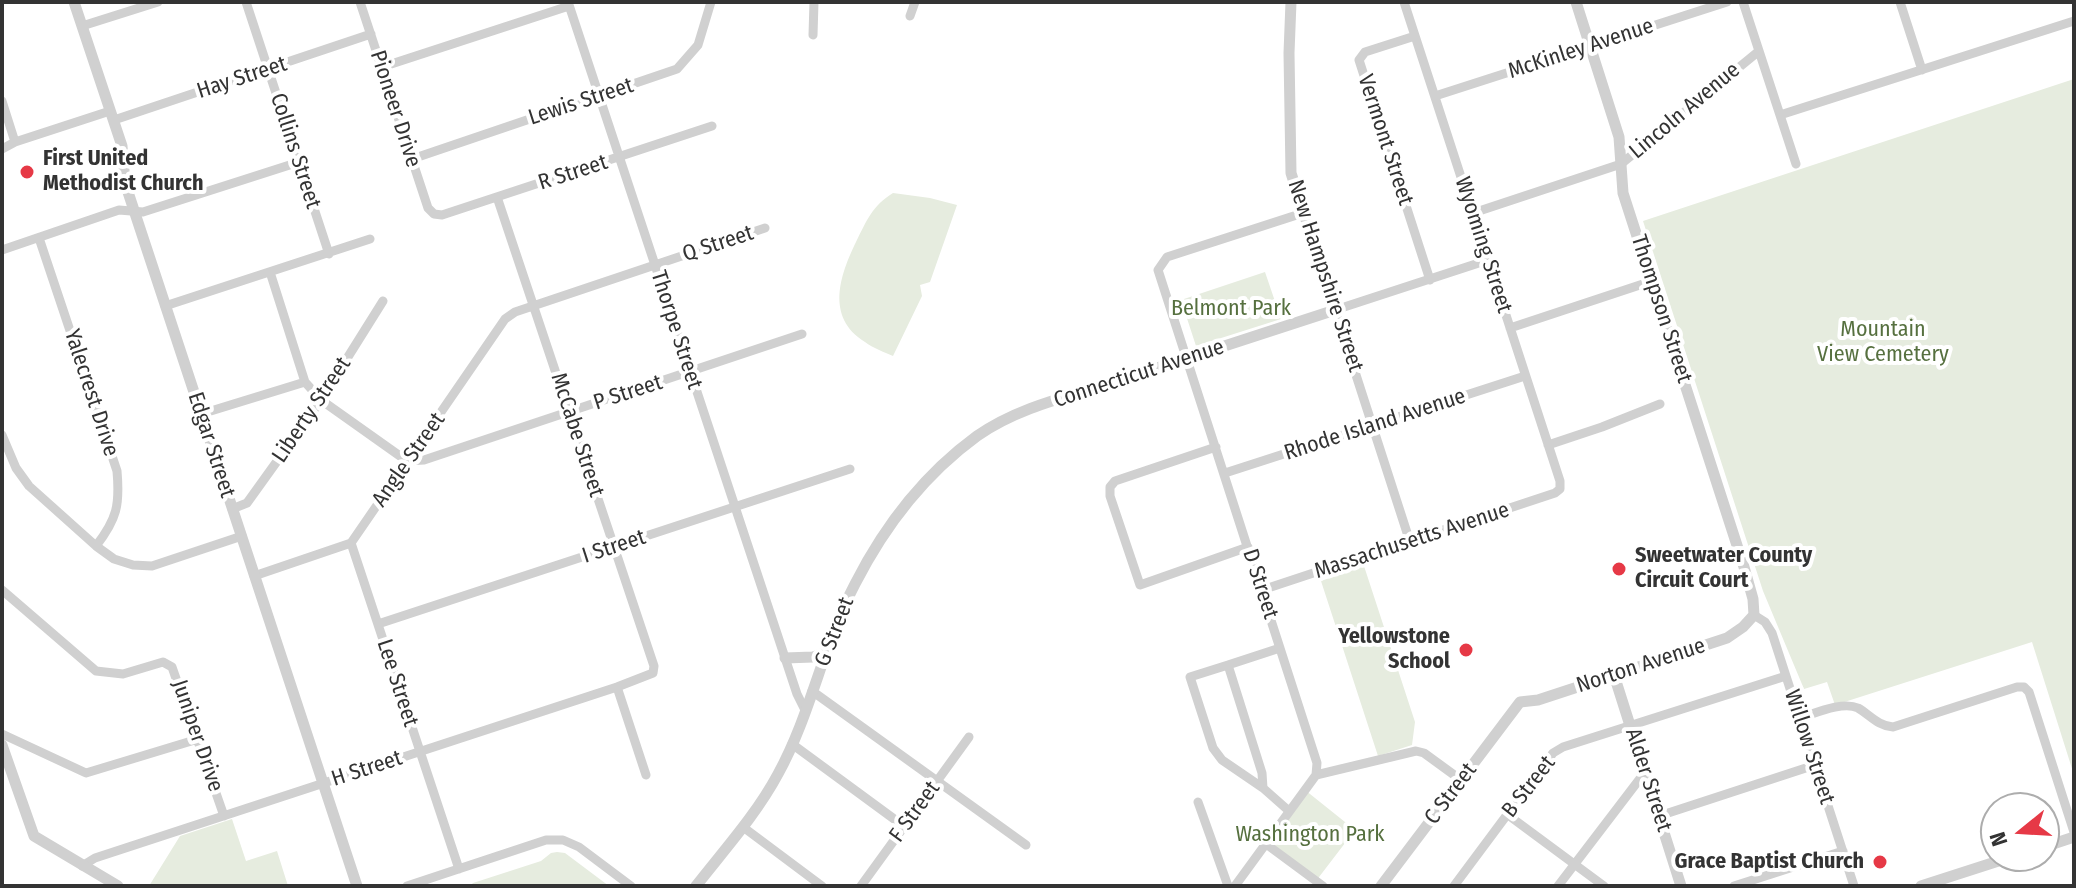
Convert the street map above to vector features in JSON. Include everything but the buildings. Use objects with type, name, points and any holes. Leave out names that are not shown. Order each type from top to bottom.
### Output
[{"type":"street","name":"Edgar Street","points":[[74,2],[122,146],[125,183],[133,209],[357,886]]},
{"type":"street","points":[[82,26],[158,2]]},
{"type":"street","name":"Collins Street","points":[[246,2],[329,254]]},
{"type":"street","name":"Pioneer Drive","points":[[360,2],[428,208],[434,214]]},
{"type":"street","points":[[813,35],[814,2]]},
{"type":"street","points":[[910,16],[915,2]]},
{"type":"street","name":"New Hampshire Street","points":[[1291,2],[1291,173],[1410,542]]},
{"type":"street","name":"Wyoming Street","points":[[1404,2],[1560,481],[1560,489]]},
{"type":"street","name":"Thompson Street","points":[[1576,2],[1619,137],[1623,193],[1744,567],[1754,615]]},
{"type":"street","name":"McKinley Avenue","points":[[1435,96],[1727,2]]},
{"type":"street","points":[[1743,2],[1796,164]]},
{"type":"street","points":[[1900,2],[1922,70]]},
{"type":"street","name":"Lewis Street","points":[[412,159],[677,69],[698,45],[708,3]]},
{"type":"street","points":[[382,67],[569,4]]},
{"type":"street","name":"Thorpe Street","points":[[569,4],[785,658],[805,710]]},
{"type":"street","points":[[1780,115],[2074,21]]},
{"type":"street","name":"Hay Street","points":[[2,149],[15,142],[268,69],[371,34]]},
{"type":"street","name":"Vermont Street","points":[[1415,36],[1365,52],[1359,60],[1430,280]]},
{"type":"street","name":"Lincoln Avenue","points":[[1473,213],[1621,164],[1759,51]]},
{"type":"street","points":[[2,101],[15,142]]},
{"type":"street","name":"R Street","points":[[434,214],[442,215],[712,126]]},
{"type":"street","points":[[2,250],[119,210],[143,212],[299,162]]},
{"type":"street","name":"McCabe Street","points":[[497,197],[615,547],[654,666],[653,673]]},
{"type":"street","name":"D Street","points":[[1303,213],[1167,257],[1158,270],[1317,763],[1316,775]]},
{"type":"street","name":"Q Street","points":[[534,305],[765,228]]},
{"type":"street","name":"Yalecrest Drive","points":[[39,238],[117,471],[119,501],[112,526],[96,546]]},
{"type":"street","points":[[165,306],[370,239]]},
{"type":"street","name":"Connecticut Avenue","points":[[1018,414],[1488,260]]},
{"type":"street","points":[[270,272],[305,382],[321,400],[407,461]]},
{"type":"street","points":[[1510,328],[1652,281]]},
{"type":"street","name":"Liberty Street","points":[[232,509],[247,503],[321,400],[383,301]]},
{"type":"street","name":"Angle Street","points":[[351,543],[505,319],[534,305]]},
{"type":"street","name":"P Street","points":[[407,461],[424,460],[802,334]]},
{"type":"street","name":"Rhode Island Avenue","points":[[1225,473],[1525,376]]},
{"type":"street","points":[[201,414],[305,382]]},
{"type":"street","points":[[1548,445],[1660,404]]},
{"type":"street","name":"G Street","points":[[696,886],[743,827],[779,774],[853,587],[892,522],[948,460],[977,436],[1018,414]]},
{"type":"street","points":[[2,435],[16,468],[29,486],[114,559],[133,565],[152,566],[242,536]]},
{"type":"street","points":[[1216,447],[1115,481],[1110,487],[1110,496],[1140,585],[1248,547]]},
{"type":"street","name":"I Street","points":[[378,624],[850,469]]},
{"type":"street","name":"Massachusetts Avenue","points":[[1262,590],[1560,489]]},
{"type":"street","points":[[254,576],[351,543]]},
{"type":"street","name":"Lee Street","points":[[351,543],[459,869]]},
{"type":"street","name":"Juniper Drive","points":[[2,590],[96,671],[123,674],[163,662],[172,667],[224,816]]},
{"type":"street","name":"Norton Avenue","points":[[1520,702],[1538,700],[1727,638],[1754,615]]},
{"type":"street","name":"Willow Street","points":[[1754,615],[1765,622],[1772,633],[1854,886]]},
{"type":"street","points":[[1280,648],[1190,677],[1213,748],[1222,760],[1263,788],[1289,811]]},
{"type":"street","points":[[785,658],[813,657],[828,652]]},
{"type":"street","points":[[1228,665],[1262,773],[1263,788]]},
{"type":"street","name":"H Street","points":[[82,866],[95,858],[653,673]]},
{"type":"street","name":"Alder Street","points":[[1614,675],[1681,886]]},
{"type":"street","name":"B Street","points":[[1454,886],[1553,753],[1563,747],[1786,676]]},
{"type":"street","points":[[617,687],[646,775]]},
{"type":"street","points":[[1800,718],[1848,705],[1881,724],[1893,727],[2024,687],[2029,692],[2074,835]]},
{"type":"street","points":[[812,691],[1026,845]]},
{"type":"street","name":"C Street","points":[[1381,886],[1520,702]]},
{"type":"street","points":[[2,734],[86,773],[198,739]]},
{"type":"street","name":"F Street","points":[[861,886],[969,737]]},
{"type":"street","points":[[792,744],[905,827]]},
{"type":"street","points":[[2,745],[34,836],[118,886]]},
{"type":"street","points":[[1235,886],[1316,775],[1416,751],[1424,753],[1461,780]]},
{"type":"street","points":[[1659,816],[1815,765]]},
{"type":"street","points":[[1558,886],[1645,772]]},
{"type":"street","points":[[1198,802],[1228,886]]},
{"type":"street","points":[[1508,815],[1604,886]]},
{"type":"street","points":[[743,827],[822,886]]},
{"type":"street","points":[[407,886],[546,840],[563,840],[579,847],[631,886]]},
{"type":"street","points":[[1266,844],[1323,886]]},
{"type":"street","points":[[1734,886],[1843,851]]},
{"type":"street","points":[[1921,886],[1980,867]]},
{"type":"green space","name":"Mountain View Cemetery","points":[[2074,79],[2074,775],[2032,642],[1835,705],[1827,682],[1804,689],[1763,591],[1643,221]]},
{"type":"green space","points":[[893,193],[957,205],[930,282],[920,285],[922,296],[893,356],[871,346],[852,332],[840,308],[840,295],[845,268],[863,227],[875,208]]},
{"type":"green space","name":"Belmont Park","points":[[1265,272],[1281,319],[1196,346],[1181,300]]},
{"type":"green space","points":[[1364,566],[1415,722],[1412,745],[1378,756],[1321,581]]},
{"type":"green space","name":"Washington Park","points":[[1305,790],[1355,830],[1316,881],[1266,844]]},
{"type":"green space","points":[[232,819],[246,861],[277,851],[288,886],[149,886],[180,836]]},
{"type":"green space","points":[[557,852],[565,853],[609,886],[470,886],[541,861]]},
{"type":"place","name":"First United Methodist Church","points":[[27,172]]},
{"type":"place","name":"Sweetwater County Circuit Court","points":[[1619,569]]},
{"type":"place","name":"Yellowstone School","points":[[1466,650]]},
{"type":"place","name":"Grace Baptist Church","points":[[1880,862]]}]
